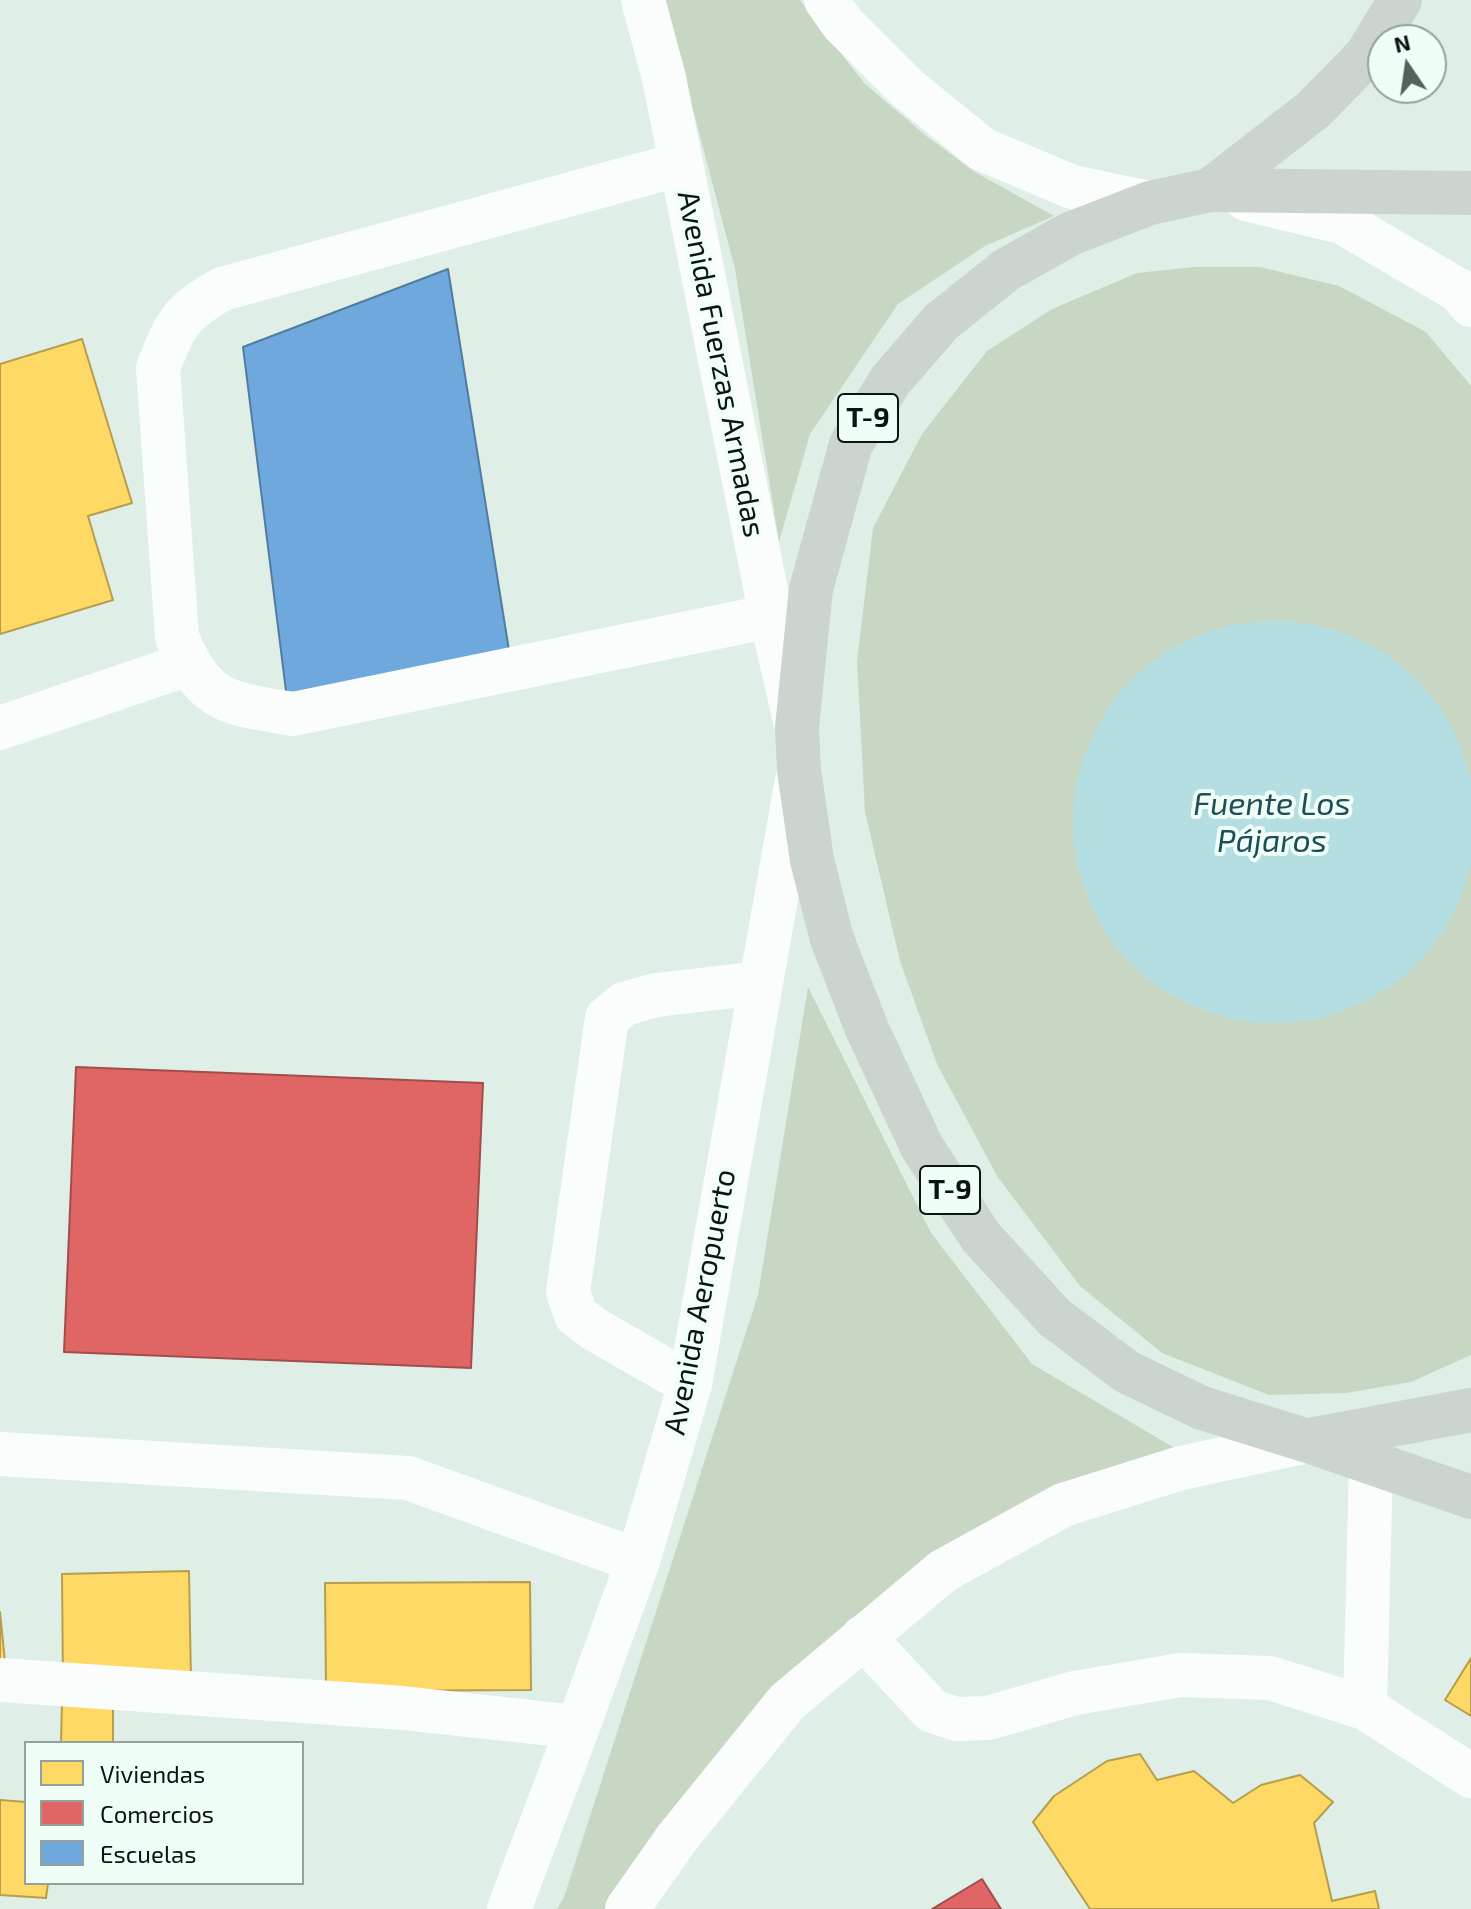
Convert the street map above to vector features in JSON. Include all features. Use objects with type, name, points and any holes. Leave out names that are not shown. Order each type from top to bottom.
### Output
[{"type":"highway","name":"T-9","points":[[1210,190],[1313,110],[1366,56],[1400,0]]},
{"type":"highway","name":"T-9","points":[[1471,193],[1210,190],[1150,203],[1070,234],[1006,270],[941,322],[890,381],[851,444],[811,589],[798,749],[812,860],[832,939],[867,1029],[922,1147],[981,1237],[1054,1317],[1127,1372],[1202,1408],[1471,1497]]},
{"type":"highway","name":"T-9","points":[[1308,1441],[1471,1410]]},
{"type":"highway","name":"T-9","points":[[1411,1422],[1471,1435]]},
{"type":"street","name":"Avenida Fuerzas Armadas","points":[[643,0],[664,78],[798,749]]},
{"type":"street","name":"T-9","points":[[826,0],[843,24],[907,88],[982,149],[1072,187],[1150,203]]},
{"type":"street","points":[[681,164],[222,289],[190,308],[173,331],[158,368],[177,637],[188,664],[207,689],[233,704],[293,714],[771,616]]},
{"type":"street","points":[[1210,190],[1342,222],[1458,290],[1471,305]]},
{"type":"street","points":[[0,728],[188,664]]},
{"type":"street","name":"Avenida Aeropuerto","points":[[509,1909],[638,1561],[690,1384],[761,983],[798,749]]},
{"type":"street","points":[[690,1384],[594,1329],[576,1315],[568,1292],[607,1018],[624,1004],[656,995],[761,983]]},
{"type":"street","points":[[627,1909],[677,1838],[787,1702],[943,1571],[1063,1505],[1181,1468],[1308,1441]]},
{"type":"street","points":[[0,1454],[408,1478],[638,1561]]},
{"type":"street","points":[[1365,1708],[1371,1462]]},
{"type":"street","points":[[863,1637],[932,1711],[956,1719],[988,1718],[1075,1693],[1180,1675],[1270,1678],[1365,1708],[1471,1776]]},
{"type":"street","points":[[0,1680],[403,1708],[578,1727]]},
{"type":"green space","points":[[664,0],[800,0],[864,83],[925,135],[975,172],[1054,216],[985,246],[898,304],[810,434],[779,542],[735,269]]},
{"type":"green space","points":[[1194,267],[1260,267],[1339,286],[1426,332],[1471,386],[1471,1355],[1411,1382],[1346,1393],[1269,1395],[1162,1353],[1080,1286],[997,1176],[937,1064],[900,961],[865,812],[857,661],[873,528],[922,434],[987,351],[1052,309],[1137,273]]},
{"type":"green space","points":[[808,987],[931,1233],[1032,1364],[1195,1460],[925,1562],[608,1909],[557,1909],[564,1897],[758,1295]]},
{"type":"water","name":"Fuente Los Pájaros","points":[[1274,621],[1313,625],[1351,636],[1386,655],[1416,680],[1441,710],[1460,745],[1471,783],[1471,861],[1460,899],[1441,934],[1416,964],[1386,989],[1351,1008],[1313,1019],[1274,1023],[1235,1019],[1197,1008],[1162,989],[1132,964],[1107,934],[1088,899],[1077,861],[1073,822],[1077,783],[1088,745],[1107,710],[1132,680],[1162,655],[1197,636],[1235,625]]},
{"type":"building: Viviendas","points":[[82,339],[132,503],[88,516],[113,600],[0,634],[0,364]]},
{"type":"building: Viviendas","points":[[189,1571],[191,1681],[63,1683],[62,1574]]},
{"type":"building: Viviendas","points":[[530,1582],[531,1690],[326,1691],[325,1583]]},
{"type":"building: Viviendas","points":[[0,1612],[5,1662],[0,1662]]},
{"type":"building: Viviendas","points":[[1471,1658],[1471,1716],[1445,1700]]},
{"type":"building: Viviendas","points":[[62,1701],[113,1701],[113,1741],[61,1741]]},
{"type":"building: Viviendas","points":[[1140,1754],[1157,1780],[1194,1771],[1233,1803],[1261,1785],[1300,1775],[1333,1802],[1314,1823],[1332,1901],[1375,1891],[1379,1909],[1090,1909],[1033,1822],[1054,1796],[1107,1761]]},
{"type":"building: Viviendas","points":[[0,1800],[24,1802],[24,1885],[48,1885],[46,1898],[0,1895]]},
{"type":"building: Comercios","points":[[76,1067],[483,1083],[471,1368],[64,1352]]},
{"type":"building: Comercios","points":[[982,1879],[1001,1909],[932,1909]]},
{"type":"building: Escuelas","points":[[448,269],[511,663],[287,699],[243,347]]}]
